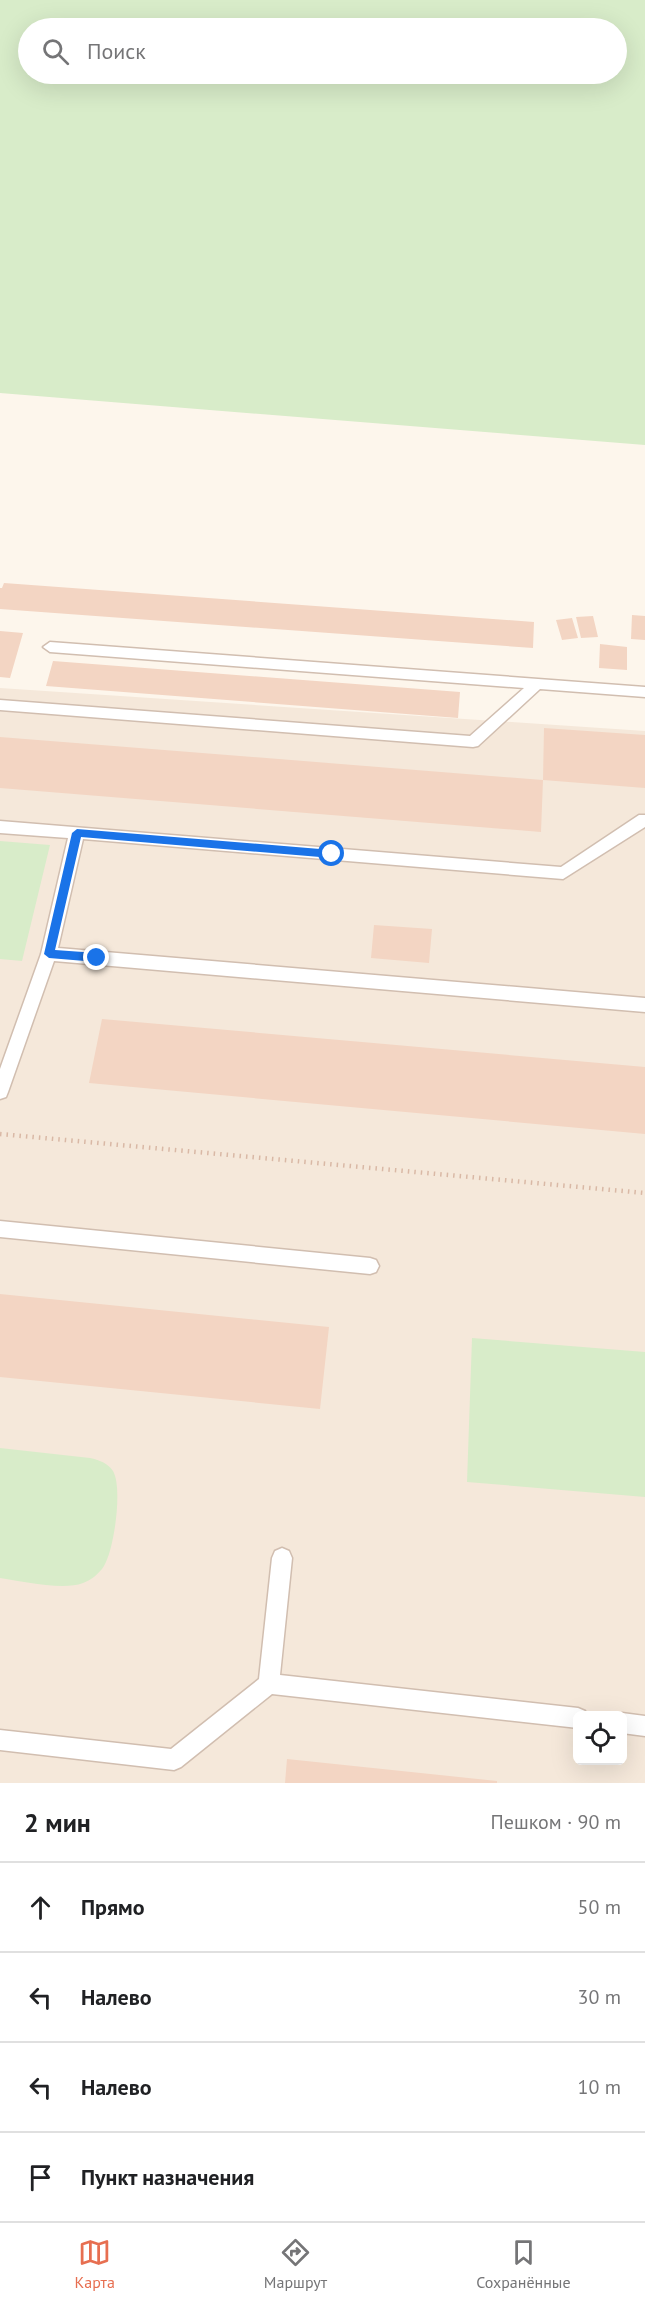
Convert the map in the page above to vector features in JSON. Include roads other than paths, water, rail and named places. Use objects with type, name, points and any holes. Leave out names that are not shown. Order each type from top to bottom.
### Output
[{"type":"lane","points":[[50,647],[645,692]]},
{"type":"lane","points":[[0,705],[473,741],[537,684]]},
{"type":"lane","points":[[0,827],[562,873],[639,821],[645,821]]},
{"type":"lane","points":[[0,1092],[49,954],[77,833]]},
{"type":"lane","points":[[49,954],[645,1005]]},
{"type":"lane","points":[[0,1229],[370,1266]]},
{"type":"lane","points":[[269,1684],[282,1558]]},
{"type":"lane","points":[[0,1740],[174,1760],[269,1684],[573,1717]]},
{"type":"lane","points":[[627,1724],[645,1726]]}]
